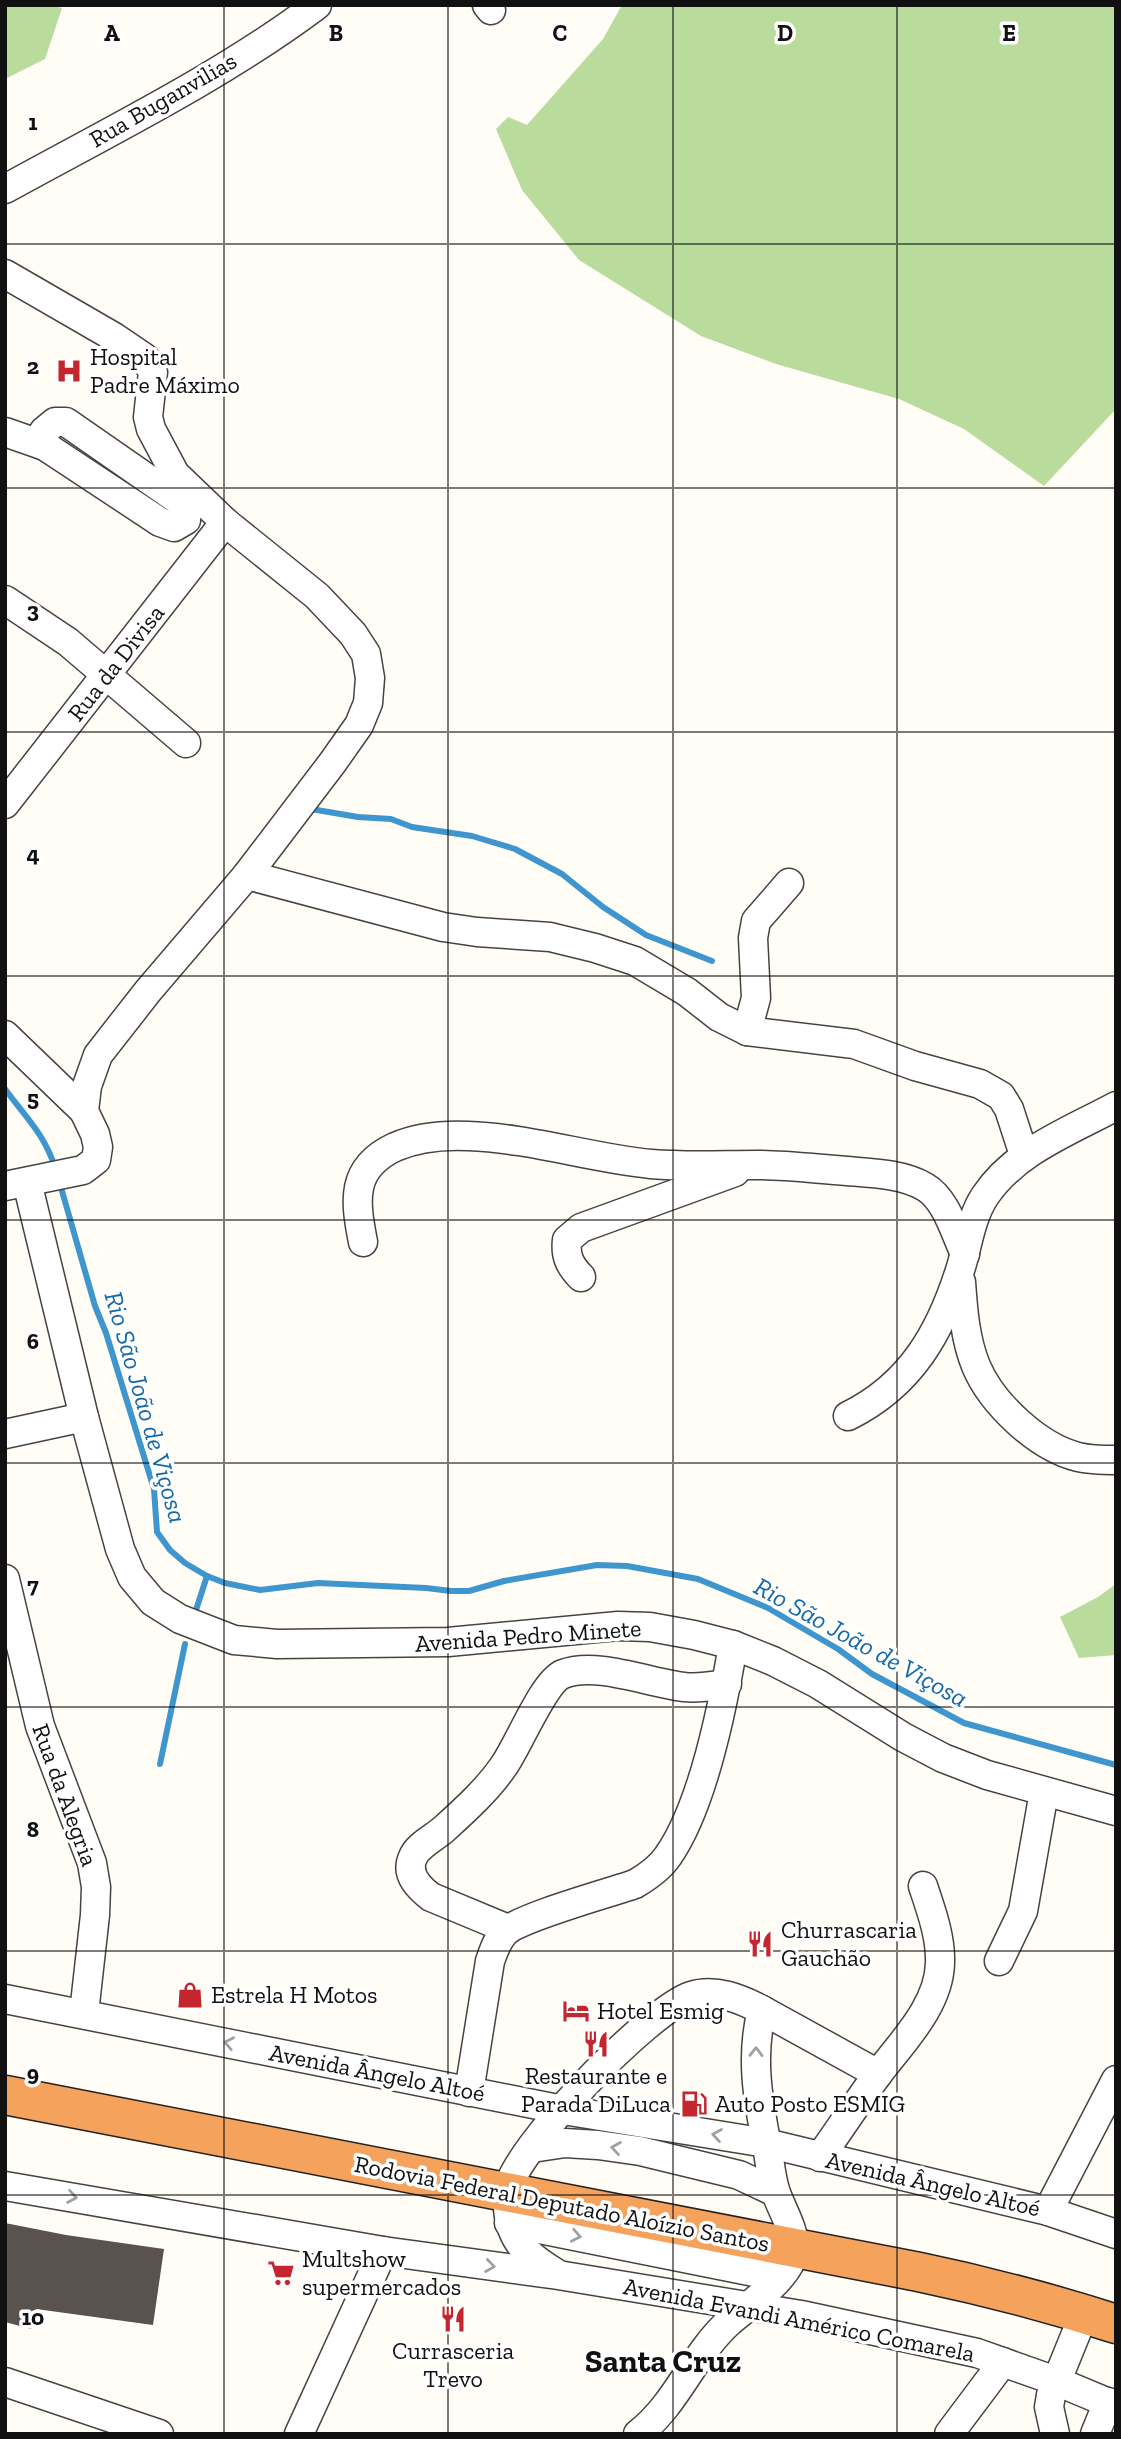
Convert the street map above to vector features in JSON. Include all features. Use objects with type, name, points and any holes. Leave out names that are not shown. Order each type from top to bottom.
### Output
[{"type":"highway","name":"Rodovia Federal Deputado Aloízio Santos","points":[[5,2095],[508,2208],[786,2263],[981,2285],[1100,2319]]},
{"type":"street","name":"Rua Buganvilias","points":[[5,189],[195,83],[282,31],[317,5]]},
{"type":"street","points":[[5,274],[114,337],[145,359],[153,372],[148,417],[151,429],[188,498],[225,522],[317,596],[353,634],[366,654],[370,678],[368,703],[359,725],[247,875],[98,1055],[87,1086],[85,1111]]},
{"type":"street","points":[[5,432],[45,446],[160,522],[174,527],[186,520],[188,498]]},
{"type":"street","name":"Rua da Divisa","points":[[5,804],[225,522]]},
{"type":"street","points":[[5,600],[68,642],[186,743]]},
{"type":"street","points":[[247,875],[443,927],[550,937],[607,951],[648,968],[687,992],[719,1017],[747,1031],[854,1044],[915,1066],[980,1084],[1001,1096],[1009,1109],[1024,1155]]},
{"type":"street","points":[[747,1031],[756,998],[753,938],[756,921],[789,883]]},
{"type":"street","points":[[5,1035],[85,1111],[98,1147],[96,1160],[83,1170],[27,1182]]},
{"type":"street","points":[[848,1416],[873,1403],[908,1370],[942,1320],[985,1196],[1024,1155],[1116,1106]]},
{"type":"street","points":[[363,1242],[356,1200],[365,1170],[381,1155],[412,1141],[467,1136],[505,1139],[652,1164],[758,1165],[871,1173],[909,1180],[936,1195],[944,1208],[962,1261],[964,1318],[968,1341],[987,1388],[1001,1406],[1040,1439],[1079,1457],[1116,1460]]},
{"type":"street","points":[[581,1277],[570,1264],[566,1248],[567,1240],[581,1228],[758,1165]]},
{"type":"street","name":"Avenida Pedro Minete","points":[[27,1182],[84,1417],[120,1549],[132,1577],[153,1602],[180,1619],[234,1640],[278,1644],[448,1642],[618,1626],[683,1633],[733,1645],[818,1684],[903,1737],[943,1758],[1044,1793],[1116,1811]]},
{"type":"street","points":[[5,1433],[84,1417]]},
{"type":"street","name":"Rua da Alegria","points":[[5,1579],[17,1692],[40,1726],[92,1863],[96,1887],[95,1915],[83,2013]]},
{"type":"street","points":[[469,2092],[490,1961],[497,1941],[508,1929],[526,1921],[635,1884],[650,1875],[667,1859],[681,1835],[701,1784],[727,1685],[733,1645]]},
{"type":"street","points":[[508,1929],[431,1897],[421,1890],[411,1872],[412,1859],[418,1849],[445,1829],[503,1767],[550,1685],[558,1676],[577,1670],[617,1674],[687,1688],[727,1685]]},
{"type":"street","points":[[999,1961],[1023,1911],[1044,1793]]},
{"type":"street","points":[[820,2157],[922,2015],[935,1988],[941,1965],[939,1945],[933,1913],[922,1886]]},
{"type":"street","points":[[558,2275],[527,2253],[516,2239],[508,2208],[518,2164],[563,2110],[633,2038],[660,2015],[690,1996],[717,1994],[762,2010],[878,2074]]},
{"type":"street","name":"Avenida Ângelo Altoé","points":[[5,1999],[563,2110],[766,2143],[1048,2211],[1116,2234]]},
{"type":"street","points":[[638,2434],[668,2404],[726,2324],[747,2306],[786,2263],[787,2220],[775,2192],[756,2095],[756,2042],[762,2010]]},
{"type":"street","points":[[1048,2211],[1116,2080]]},
{"type":"street","points":[[532,2148],[565,2143],[640,2151],[739,2175],[775,2192]]},
{"type":"street","name":"Avenida Evandi Américo Comarela","points":[[5,2186],[383,2251],[558,2275],[747,2306],[961,2349],[1056,2381],[1112,2404]]},
{"type":"street","points":[[299,2434],[383,2251]]},
{"type":"street","points":[[1055,2434],[1049,2407],[1056,2381],[1100,2319]]},
{"type":"street","points":[[949,2434],[1003,2362]]},
{"type":"street","points":[[5,2382],[110,2425],[159,2434]]},
{"type":"street","points":[[1095,2434],[1112,2404]]},
{"type":"green space","points":[[5,5],[51,5],[62,8],[45,59],[5,79]]},
{"type":"green space","points":[[622,5],[1116,5],[1116,409],[1044,486],[964,429],[899,399],[776,364],[701,336],[579,260],[522,190],[496,129],[508,117],[527,125],[603,39]]},
{"type":"green space","points":[[1116,1584],[1116,1655],[1079,1658],[1060,1617]]},
{"type":"building","points":[[5,2223],[164,2249],[153,2325],[36,2309],[31,2329],[5,2322]]},
{"type":"waterway","points":[[311,809],[358,817],[391,819],[412,827],[472,836],[515,849],[562,874],[603,907],[646,935],[712,961]]},
{"type":"waterway","name":"Rio São João de Viçosa","points":[[5,1089],[40,1136],[56,1170]]},
{"type":"waterway","name":"Rio São João de Viçosa","points":[[60,1184],[95,1306],[106,1333],[154,1489],[157,1532],[170,1550],[207,1576],[225,1583],[260,1590],[318,1583],[469,1591],[504,1581],[597,1565],[627,1566],[698,1579],[768,1608],[838,1649],[872,1674],[964,1723],[1116,1765]]},
{"type":"waterway","points":[[196,1610],[207,1576]]},
{"type":"waterway","points":[[160,1764],[185,1644]]},
{"type":"place","name":"Hospital Padre Máximo","points":[[69,371]]},
{"type":"place","name":"Churrascaria Gauchão","points":[[760,1944]]},
{"type":"place","name":"Estrela H Motos","points":[[190,1995]]},
{"type":"place","name":"Hotel Esmig","points":[[576,2011]]},
{"type":"place","name":"Restaurante e Parada DiLuca","points":[[596,2044]]},
{"type":"place","name":"Auto Posto ESMIG","points":[[694,2104]]},
{"type":"place","name":"Multshow supermercados","points":[[281,2273]]},
{"type":"place","name":"Currasceria Trevo","points":[[453,2319]]},
{"type":"district","name":"Santa Cruz","points":[[663,2361]]}]
